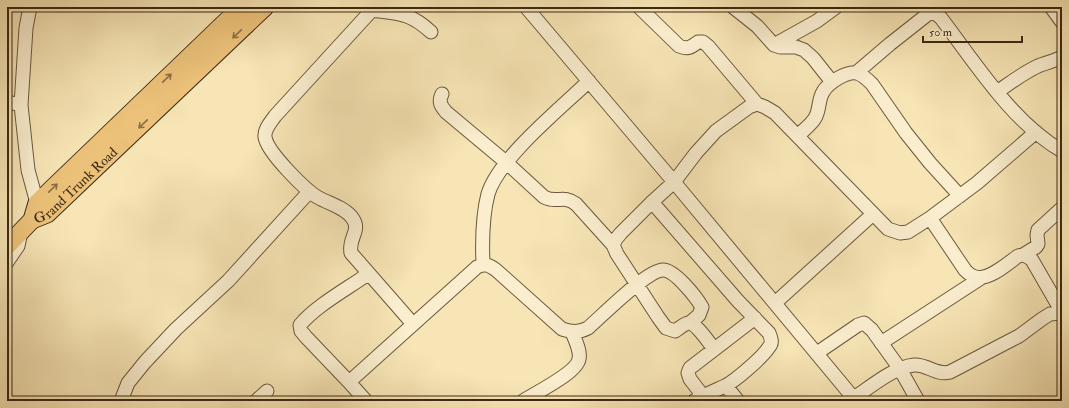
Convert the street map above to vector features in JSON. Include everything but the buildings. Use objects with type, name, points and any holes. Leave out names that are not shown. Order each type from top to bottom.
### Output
[{"type":"main road","name":"Grand Trunk Road","points":[[29,221],[241,7]]},
{"type":"main road","name":"Grand Trunk Road","points":[[29,221],[265,7]]},
{"type":"main road","points":[[7,246],[29,221]]},
{"type":"street","points":[[7,262],[18,246],[29,221],[28,170],[21,105],[26,28],[30,7]]},
{"type":"street","points":[[526,7],[855,400],[887,376],[900,369],[914,365],[925,366],[940,373],[950,372],[1019,336],[1042,318],[1050,314],[1062,313],[1032,260],[1028,256],[1023,255]]},
{"type":"street","points":[[639,7],[685,49],[691,48],[698,42],[703,42],[708,46],[757,104]]},
{"type":"street","points":[[733,7],[757,26],[774,45],[780,47],[796,47],[804,50],[813,58],[832,82]]},
{"type":"street","points":[[774,45],[817,21],[836,7]]},
{"type":"street","points":[[1051,7],[1062,22]]},
{"type":"street","points":[[413,324],[351,253],[349,246],[356,230],[356,224],[352,217],[309,192],[295,178],[271,149],[265,138],[266,128],[275,116],[369,9],[408,16],[420,22],[431,32]]},
{"type":"street","points":[[798,136],[814,120],[824,90],[832,82],[847,75],[856,73],[928,14],[936,13],[1014,112],[1036,132],[1062,151]]},
{"type":"street","points":[[997,92],[1025,73],[1062,57]]},
{"type":"street","points":[[856,73],[865,77],[872,84],[906,133],[930,163],[960,196]]},
{"type":"street","points":[[483,264],[482,233],[484,213],[489,193],[498,174],[536,131],[589,81]]},
{"type":"street","points":[[349,382],[477,267],[483,264],[489,265],[496,270],[562,329],[572,332],[580,332],[588,328],[637,284],[653,272],[663,270],[673,273],[702,307],[701,312],[691,322],[674,331],[666,328],[658,317],[637,284],[617,254],[613,245],[576,204],[570,199],[564,198],[550,200],[544,197],[507,163],[446,112],[440,105],[442,94]]},
{"type":"street","points":[[7,102],[21,105]]},
{"type":"street","points":[[613,245],[621,233],[674,182],[696,153],[716,131],[749,107],[757,104],[765,106],[775,113],[888,229],[900,233],[908,232],[960,196],[1036,132]]},
{"type":"street","points":[[121,401],[128,383],[145,362],[176,329],[228,281],[309,192]]},
{"type":"street","points":[[657,198],[738,301],[755,318],[769,333],[772,338],[770,346],[754,363],[726,386],[698,398],[688,373],[690,368],[755,318]]},
{"type":"street","points":[[881,343],[981,278],[989,276],[1018,256],[1023,255],[1036,247],[1038,244],[1038,230],[1062,208]]},
{"type":"street","points":[[775,303],[873,214]]},
{"type":"street","points":[[930,218],[965,270],[972,276],[981,278]]},
{"type":"street","points":[[366,401],[306,337],[300,330],[300,325],[305,319],[322,306],[368,274]]},
{"type":"street","points":[[691,322],[714,349]]},
{"type":"street","points":[[817,353],[858,325],[864,323],[872,330],[900,369],[918,401]]},
{"type":"street","points":[[523,401],[560,379],[578,364],[580,358],[572,332]]},
{"type":"street","points":[[726,386],[738,401]]},
{"type":"street","points":[[256,401],[267,391]]}]
